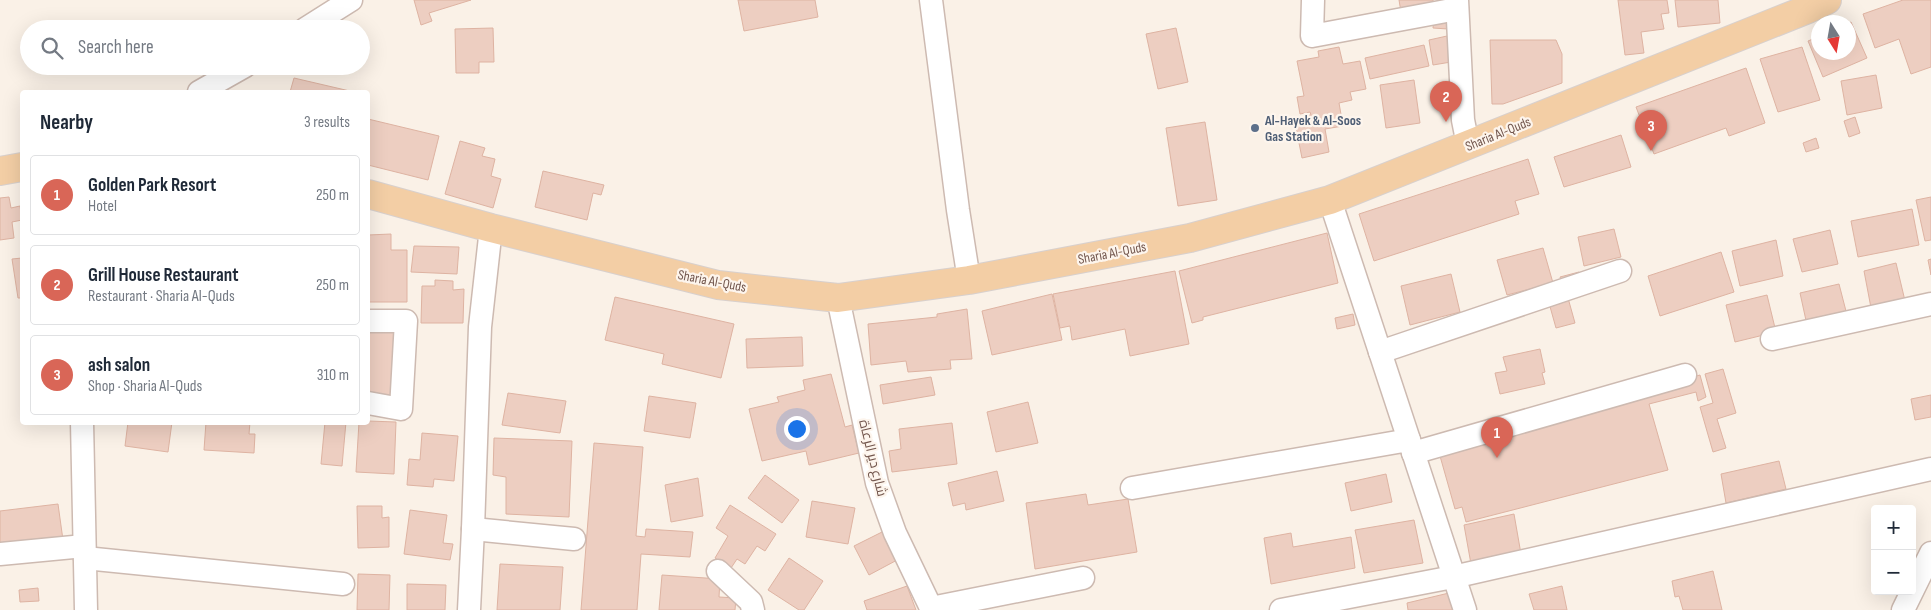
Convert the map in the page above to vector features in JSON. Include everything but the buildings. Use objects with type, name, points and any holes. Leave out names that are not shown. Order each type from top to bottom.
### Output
[{"type":"main road","name":"Sharia Al-Quds","points":[[370,195],[491,228],[718,285],[838,298],[969,280],[1190,238],[1330,200],[1814,3]]},
{"type":"main road","points":[[0,171],[20,167]]},
{"type":"street","points":[[319,20],[351,0]]},
{"type":"street","points":[[932,0],[958,210],[969,280]]},
{"type":"street","points":[[1313,0],[1312,36],[1457,5],[1463,120],[1468,145]]},
{"type":"street","points":[[203,90],[229,75]]},
{"type":"street","points":[[1330,200],[1465,610]]},
{"type":"street","points":[[469,610],[474,529],[480,327],[491,228]]},
{"type":"street","points":[[1380,352],[1620,271]]},
{"type":"street","name":"شارع دير الرعاة","points":[[838,298],[876,483],[895,532],[932,609]]},
{"type":"street","points":[[1772,340],[1931,304]]},
{"type":"street","points":[[370,321],[406,321],[401,409],[370,404]]},
{"type":"street","points":[[1132,488],[1411,446],[1685,374]]},
{"type":"street","points":[[82,425],[86,610]]},
{"type":"street","points":[[1281,610],[1453,577],[1931,469]]},
{"type":"street","points":[[474,529],[574,539]]},
{"type":"street","points":[[0,554],[84,552],[343,584]]},
{"type":"street","points":[[1903,610],[1931,553]]},
{"type":"street","points":[[718,571],[750,602],[753,610]]},
{"type":"street","points":[[932,609],[1083,578]]},
{"type":"place","name":"Grill House Restaurant","points":[[1446,122]]},
{"type":"place","name":"Al-Hayek & Al-Soos Gas Station","points":[[1255,128]]},
{"type":"place","name":"ash salon","points":[[1651,151]]},
{"type":"place","name":"Golden Park Resort","points":[[1497,458]]}]
